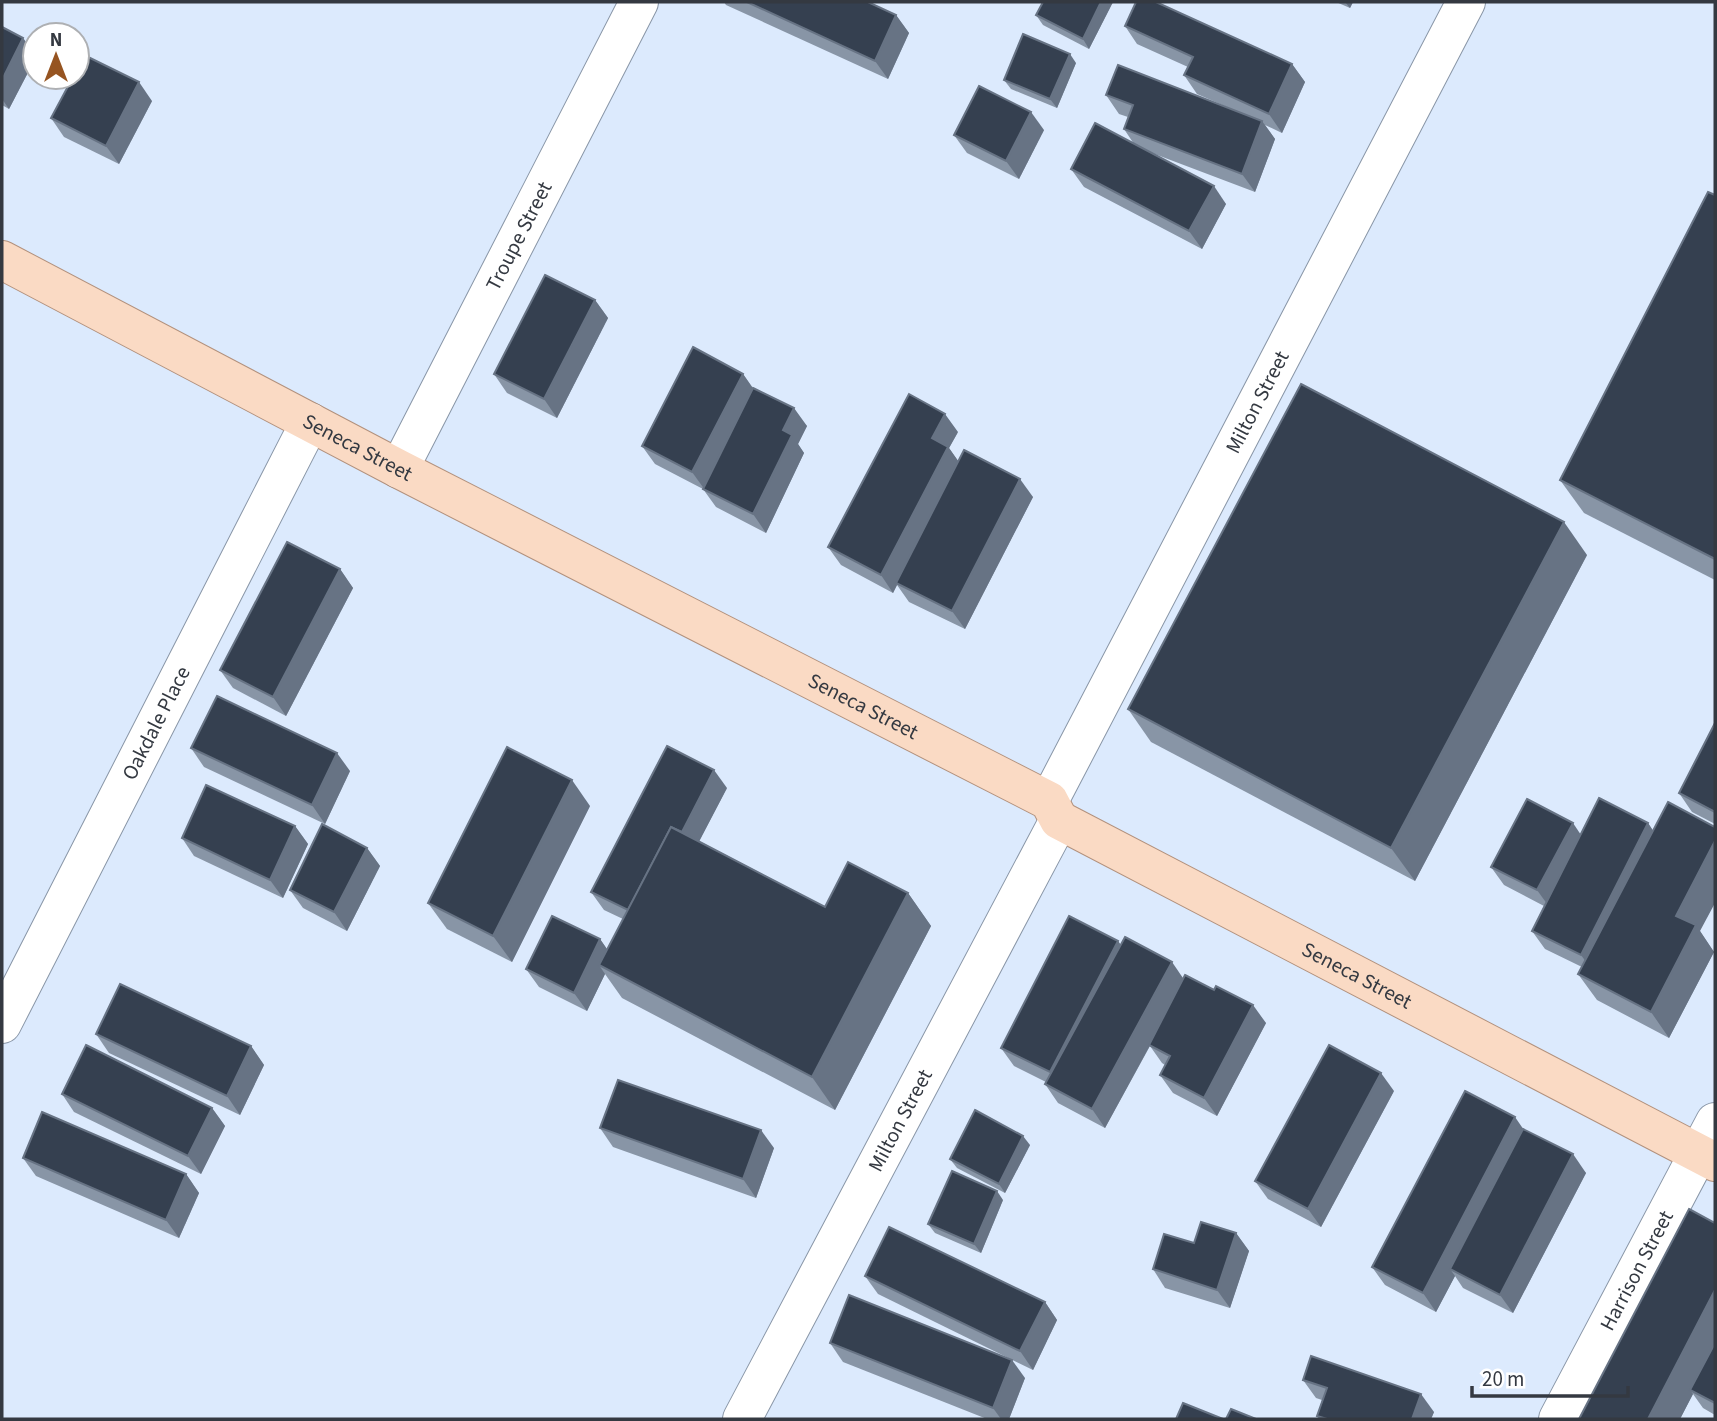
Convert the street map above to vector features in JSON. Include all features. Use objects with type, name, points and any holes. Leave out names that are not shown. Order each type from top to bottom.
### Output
[{"type":"main road","name":"Seneca Street","points":[[2,260],[1054,811],[1710,1146]]},
{"type":"street","name":"Troupe Street","points":[[399,470],[639,2]]},
{"type":"street","name":"Milton Street","points":[[742,1419],[1466,2]]},
{"type":"street","name":"Oakdale Place","points":[[2,1024],[310,422]]},
{"type":"street","name":"Harrison Street","points":[[1558,1419],[1710,1146]]},
{"type":"building","points":[[747,2],[868,2],[896,15],[875,61]]},
{"type":"building","points":[[1043,2],[1101,2],[1083,39],[1036,15]]},
{"type":"building","points":[[1136,2],[1156,2],[1292,64],[1269,114],[1184,75],[1193,57],[1125,26]]},
{"type":"building","points":[[2,27],[21,37],[21,42],[2,80]]},
{"type":"building","points":[[1023,34],[1070,54],[1050,99],[1004,80]]},
{"type":"building","points":[[91,58],[139,82],[106,146],[51,118],[65,91],[91,91]]},
{"type":"building","points":[[1118,65],[1262,121],[1242,174],[1124,129],[1133,105],[1106,95]]},
{"type":"building","points":[[979,86],[1031,112],[1006,161],[954,135]]},
{"type":"building","points":[[1095,123],[1214,186],[1189,231],[1071,169]]},
{"type":"building","points":[[1708,192],[1715,195],[1715,559],[1560,480]]},
{"type":"building","points":[[545,275],[595,300],[544,399],[494,374]]},
{"type":"building","points":[[693,347],[743,374],[692,472],[642,446]]},
{"type":"building","points":[[1301,384],[1564,522],[1391,848],[1128,709]]},
{"type":"building","points":[[753,388],[794,408],[783,430],[792,435],[753,514],[703,489]]},
{"type":"building","points":[[909,394],[945,414],[932,438],[948,447],[881,575],[828,547]]},
{"type":"building","points":[[964,450],[1020,479],[952,611],[896,583]]},
{"type":"building","points":[[287,542],[340,569],[273,697],[220,670]]},
{"type":"building","points":[[217,696],[337,753],[312,805],[191,748]]},
{"type":"building","points":[[1715,723],[1715,812],[1679,793]]},
{"type":"building","points":[[667,746],[714,770],[682,832],[671,827],[628,910],[591,892]]},
{"type":"building","points":[[507,747],[572,780],[493,936],[428,903]]},
{"type":"building","points":[[206,785],[295,826],[270,880],[182,838]]},
{"type":"building","points":[[1599,798],[1648,823],[1581,955],[1532,931]]},
{"type":"building","points":[[1527,799],[1573,823],[1537,890],[1491,867]]},
{"type":"building","points":[[1668,802],[1715,827],[1715,841],[1676,916],[1696,925],[1651,1012],[1578,974]]},
{"type":"building","points":[[322,824],[367,848],[334,912],[290,890]]},
{"type":"building","points":[[671,827],[825,907],[848,862],[908,893],[812,1077],[599,965]]},
{"type":"building","points":[[552,916],[600,939],[574,993],[526,969]]},
{"type":"building","points":[[1069,916],[1118,941],[1050,1072],[1001,1048]]},
{"type":"building","points":[[1125,937],[1172,962],[1092,1109],[1045,1084]]},
{"type":"building","points":[[1185,975],[1214,990],[1216,986],[1253,1005],[1204,1098],[1160,1075],[1170,1056],[1149,1045]]},
{"type":"building","points":[[120,984],[251,1046],[227,1096],[96,1034]]},
{"type":"building","points":[[86,1045],[212,1108],[188,1156],[62,1094]]},
{"type":"building","points":[[1329,1045],[1381,1073],[1308,1209],[1255,1181]]},
{"type":"building","points":[[618,1080],[761,1130],[743,1179],[600,1128]]},
{"type":"building","points":[[1465,1091],[1515,1117],[1423,1293],[1372,1267]]},
{"type":"building","points":[[975,1110],[1023,1136],[999,1184],[950,1159]]},
{"type":"building","points":[[42,1112],[186,1174],[166,1220],[23,1158]]},
{"type":"building","points":[[1523,1129],[1573,1154],[1500,1295],[1450,1269]]},
{"type":"building","points":[[952,1171],[997,1191],[974,1244],[928,1224]]},
{"type":"building","points":[[1689,1209],[1715,1223],[1715,1290],[1648,1419],[1579,1419]]},
{"type":"building","points":[[1201,1222],[1236,1233],[1217,1290],[1153,1269],[1164,1234],[1194,1243]]},
{"type":"building","points":[[889,1227],[1045,1302],[1020,1351],[865,1276]]},
{"type":"building","points":[[849,1295],[1012,1360],[993,1408],[830,1343]]},
{"type":"building","points":[[1715,1343],[1715,1403],[1690,1390]]},
{"type":"building","points":[[1311,1356],[1421,1394],[1412,1419],[1327,1419],[1317,1416],[1327,1388],[1303,1380]]},
{"type":"building","points":[[1183,1403],[1223,1419],[1176,1419]]},
{"type":"building","points":[[1231,1409],[1256,1419],[1226,1419]]}]
